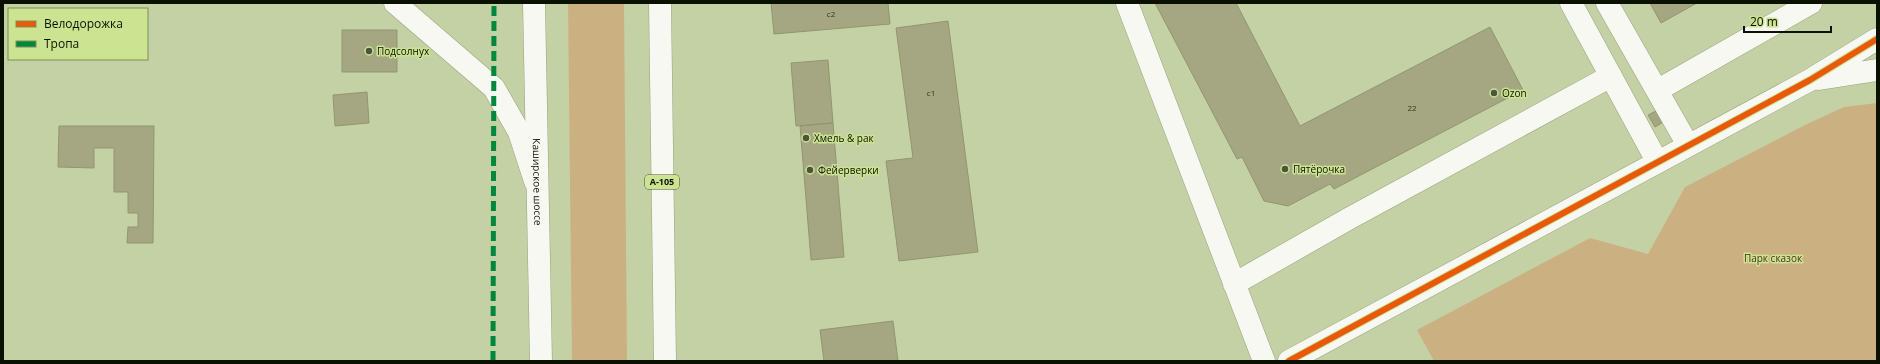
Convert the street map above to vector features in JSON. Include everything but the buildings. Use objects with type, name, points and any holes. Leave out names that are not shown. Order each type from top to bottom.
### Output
[{"type":"main road","points":[[395,3],[494,88],[519,132],[538,191]]},
{"type":"main road","name":"Каширское шоссе","points":[[534,3],[541,361]]},
{"type":"main road","name":"А-105","points":[[660,3],[665,361]]},
{"type":"main road","points":[[1127,3],[1264,361]]},
{"type":"main road","points":[[1571,3],[1657,161]]},
{"type":"main road","points":[[1607,3],[1688,144]]},
{"type":"main road","points":[[1658,90],[1811,3]]},
{"type":"main road","points":[[1289,361],[1688,144],[1810,80],[1877,39]]},
{"type":"main road","points":[[1810,80],[1877,70]]},
{"type":"main road","points":[[1234,284],[1357,214],[1611,76]]},
{"type":"green space","points":[[568,3],[624,3],[627,361],[572,361]]},
{"type":"green space","name":"Парк сказок","points":[[1877,103],[1877,361],[1434,361],[1417,330],[1590,238],[1648,254],[1685,187],[1805,125],[1844,107]]},
{"type":"marked path","points":[[493,361],[494,3]]},
{"type":"cycle path","points":[[1289,361],[1810,80],[1877,39]]},
{"type":"place","name":"Подсолнух","points":[[369,51]]},
{"type":"place","name":"Ozon","points":[[1494,93]]},
{"type":"place","name":"Хмель & рак","points":[[806,138]]},
{"type":"place","name":"Пятёрочка","points":[[1285,169]]},
{"type":"place","name":"Фейерверки","points":[[810,170]]}]
